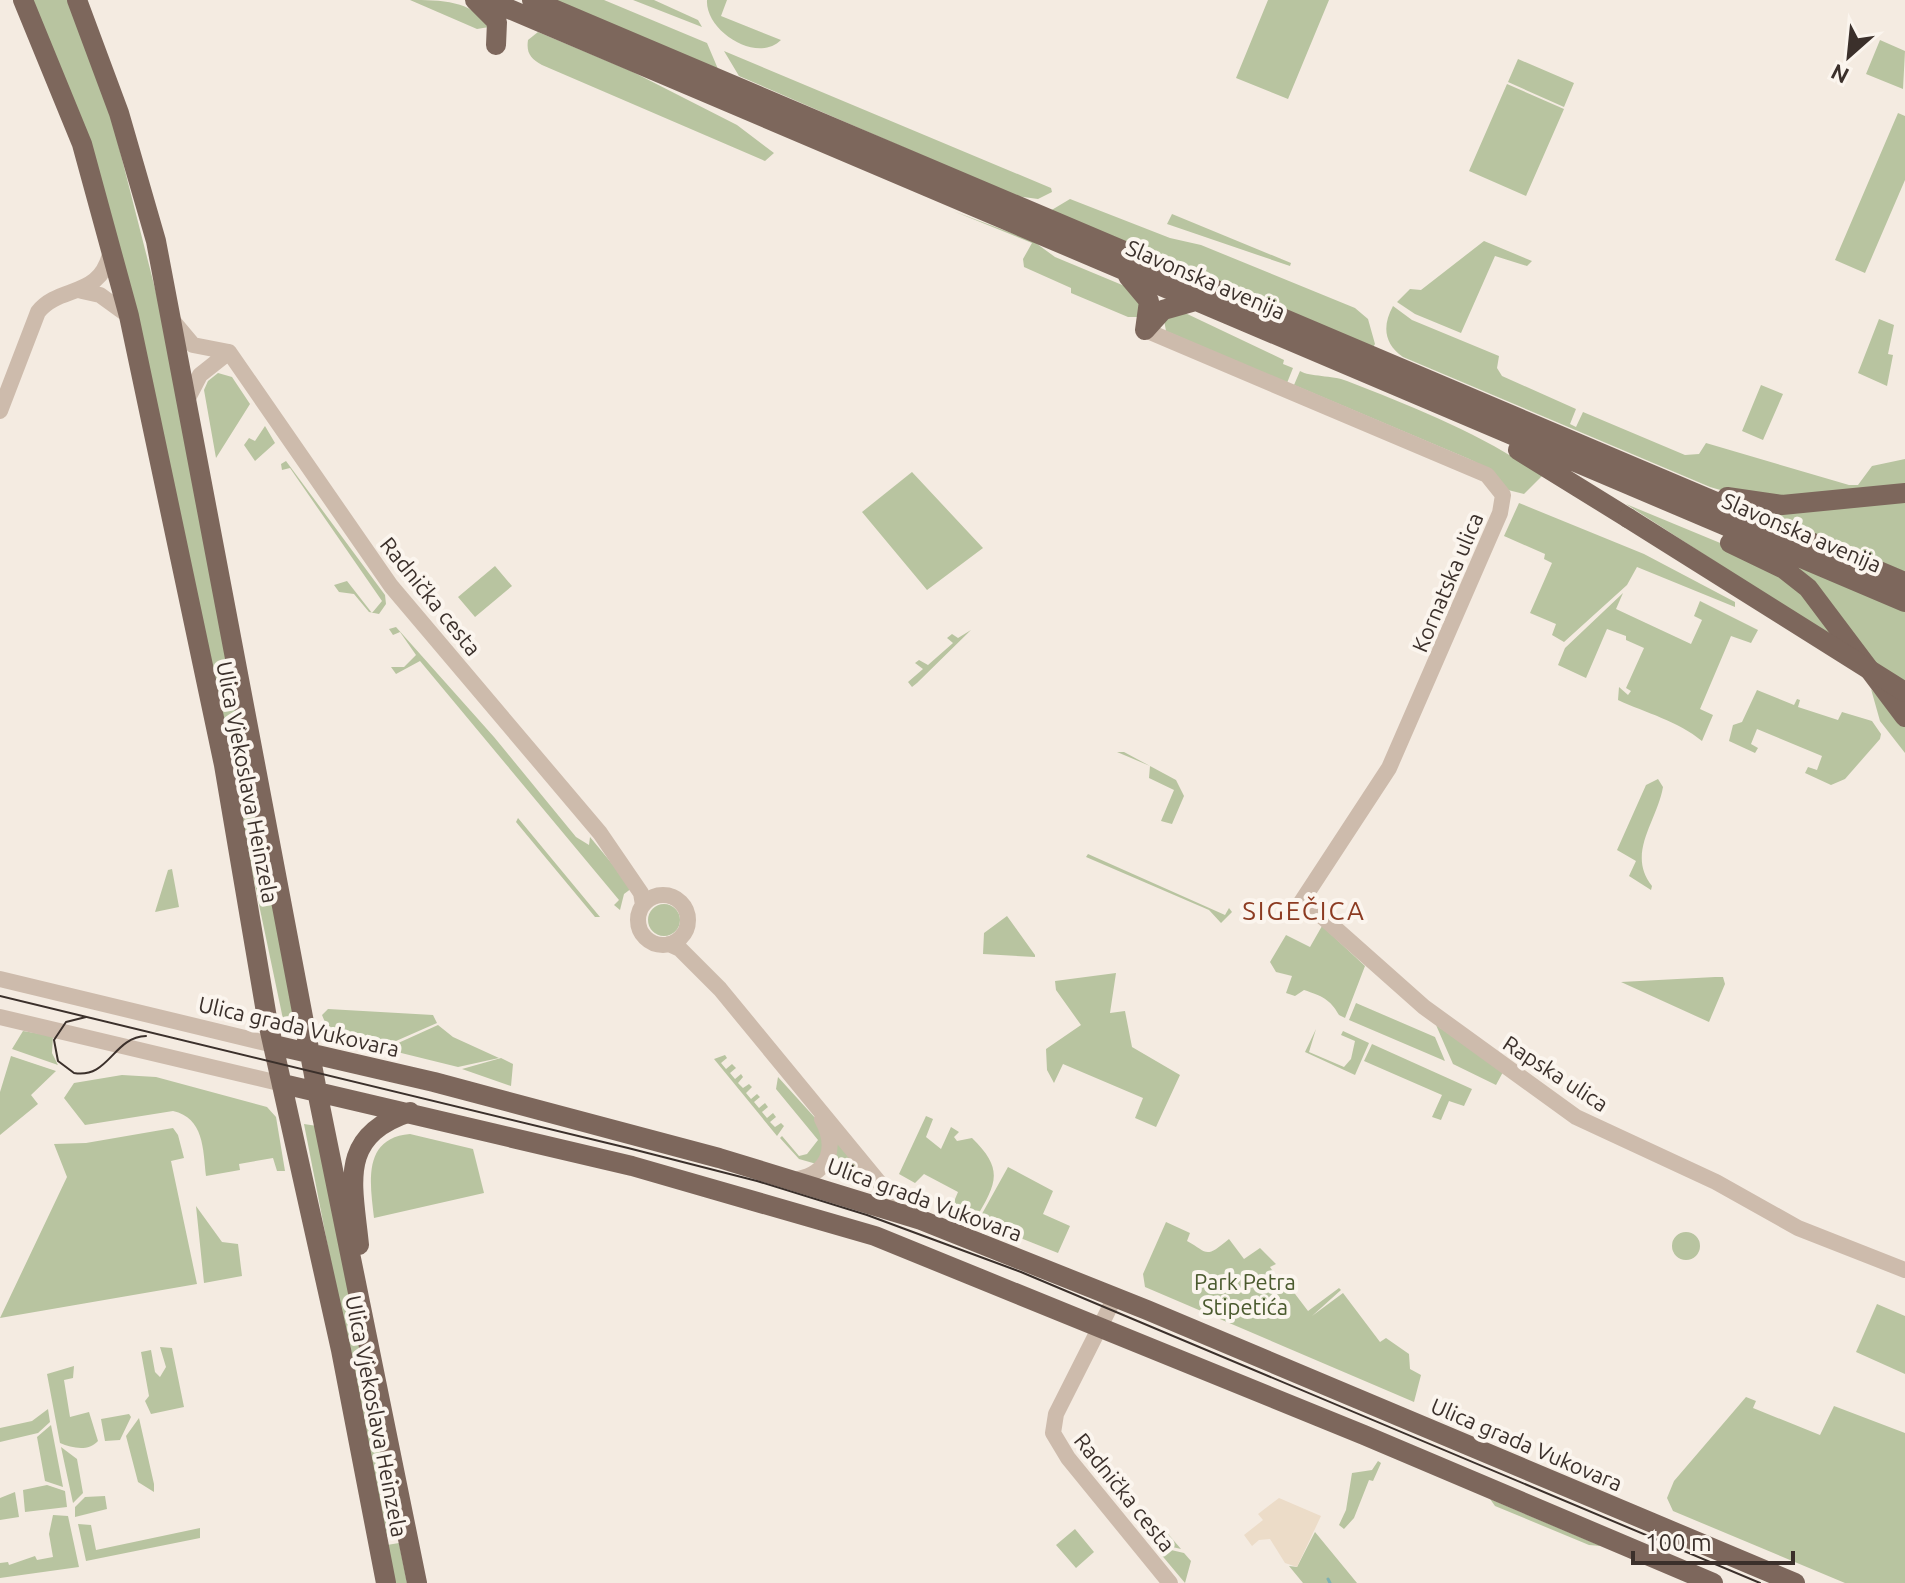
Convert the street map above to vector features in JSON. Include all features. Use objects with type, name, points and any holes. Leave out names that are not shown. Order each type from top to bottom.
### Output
[{"type":"main road","name":"Ulica Vjekoslava Heinzela","points":[[23,0],[82,144],[129,316],[224,765],[274,1045],[341,1350],[386,1583]]},
{"type":"main road","name":"Ulica Vjekoslava Heinzela","points":[[77,0],[123,126],[156,241],[317,1091],[417,1583]]},
{"type":"main road","points":[[475,0],[497,22],[496,45]]},
{"type":"main road","name":"Slavonska avenija","points":[[488,0],[1905,602]]},
{"type":"main road","name":"Slavonska avenija","points":[[532,0],[1905,582]]},
{"type":"main road","points":[[1116,266],[1147,295],[1149,308],[1145,330]]},
{"type":"main road","points":[[1145,330],[1163,310],[1195,301]]},
{"type":"main road","points":[[1419,398],[1532,458],[1905,692]]},
{"type":"main road","points":[[1532,458],[1784,569],[1808,588],[1905,717]]},
{"type":"main road","points":[[1665,481],[1742,500],[1782,505],[1905,493]]},
{"type":"main road","name":"Ulica grada Vukovara","points":[[274,1045],[434,1082],[798,1179],[921,1220],[1115,1297],[1795,1583]]},
{"type":"main road","points":[[283,1084],[632,1166],[838,1224],[926,1255],[1713,1583]]},
{"type":"main road","points":[[357,1289],[360,1262],[351,1167],[362,1142],[387,1121],[410,1112]]},
{"type":"street","points":[[0,411],[38,312],[54,299],[82,291],[101,272],[111,250]]},
{"type":"street","points":[[82,291],[109,300],[129,316]]},
{"type":"street","points":[[170,319],[193,345],[229,352]]},
{"type":"street","name":"Kornatska ulica","points":[[1145,330],[1487,475],[1503,495],[1500,513],[1389,768],[1300,904]]},
{"type":"street","points":[[187,400],[200,375],[229,352]]},
{"type":"street","name":"Radnička cesta","points":[[229,352],[391,586],[616,855],[641,893],[643,905]]},
{"type":"street","name":"Radnička cesta","points":[[616,855],[663,896]]},
{"type":"street","points":[[669,944],[679,939],[686,929],[687,917],[682,905],[663,896],[643,905],[638,922],[644,936],[655,943],[680,949],[720,989],[895,1202],[921,1220]]},
{"type":"street","name":"Rapska ulica","points":[[1300,904],[1317,912],[1431,1012],[1576,1117],[1716,1182],[1798,1228],[1905,1270]]},
{"type":"street","points":[[686,929],[720,989]]},
{"type":"street","name":"Ulica grada Vukovara","points":[[0,979],[274,1045]]},
{"type":"street","points":[[0,1017],[283,1084]]},
{"type":"street","points":[[798,1179],[821,1170],[830,1152],[827,1129],[813,1104]]},
{"type":"street","name":"Radnička cesta","points":[[1115,1297],[1056,1414],[1053,1433],[1068,1458],[1170,1583]]},
{"type":"green space","points":[[29,0],[68,0],[109,108],[163,320],[295,1021],[283,1019],[148,376]]},
{"type":"green space","points":[[410,0],[455,3],[474,11],[489,27],[477,29]]},
{"type":"green space","points":[[549,0],[604,0],[707,43],[718,69]]},
{"type":"green space","points":[[633,0],[654,0],[698,20],[702,27]]},
{"type":"green space","points":[[707,0],[727,0],[721,16],[781,40],[759,48],[734,41],[714,23]]},
{"type":"green space","points":[[1268,0],[1329,0],[1288,99],[1236,78]]},
{"type":"green space","points":[[538,32],[631,71],[737,125],[774,153],[765,161],[542,65],[532,58],[528,49],[528,40]]},
{"type":"green space","points":[[1880,40],[1905,51],[1903,89],[1866,74]]},
{"type":"green space","points":[[724,51],[1051,188],[1052,192],[1038,199],[1016,196],[739,76]]},
{"type":"green space","points":[[1518,59],[1574,83],[1564,107],[1508,82]]},
{"type":"green space","points":[[1507,84],[1564,109],[1526,196],[1469,171]]},
{"type":"green space","points":[[1898,113],[1905,116],[1905,180],[1865,273],[1835,260]]},
{"type":"green space","points":[[1070,199],[1170,238],[1201,245],[1355,308],[1368,319],[1375,344],[1372,349],[1050,211]]},
{"type":"green space","points":[[953,211],[1033,241],[1055,257],[1139,292],[1142,297],[1138,317],[1128,317],[1071,293],[1071,288],[1024,267],[1023,259],[1032,243]]},
{"type":"green space","points":[[1172,214],[1291,263],[1290,266],[1167,224]]},
{"type":"green space","points":[[1484,241],[1532,261],[1527,266],[1495,256],[1461,333],[1415,314],[1397,302],[1410,289],[1421,290]]},
{"type":"green space","points":[[1393,306],[1412,320],[1499,356],[1497,368],[1502,376],[1576,409],[1570,424],[1576,427],[1583,412],[1685,455],[1699,454],[1706,443],[1849,485],[1858,485],[1872,466],[1905,459],[1905,487],[1783,497],[1734,493],[1710,487],[1403,357],[1392,346],[1387,334],[1387,321]]},
{"type":"green space","points":[[1183,312],[1284,360],[1283,364],[1293,368],[1287,383],[1166,331],[1164,320]]},
{"type":"green space","points":[[1879,319],[1894,325],[1888,354],[1893,355],[1887,386],[1858,373]]},
{"type":"green space","points":[[1300,371],[1347,381],[1423,412],[1472,435],[1542,476],[1524,494],[1508,490],[1493,471],[1469,459],[1294,385]]},
{"type":"green space","points":[[218,373],[232,377],[250,404],[216,458],[204,390],[208,381]]},
{"type":"green space","points":[[1761,385],[1783,394],[1763,440],[1742,431]]},
{"type":"green space","points":[[265,426],[275,443],[255,461],[244,445],[249,438],[255,441]]},
{"type":"green space","points":[[286,461],[385,595],[386,604],[379,614],[372,613],[382,601],[290,468],[282,470],[281,464]]},
{"type":"green space","points":[[912,472],[983,548],[927,590],[862,512]]},
{"type":"green space","points":[[1905,498],[1905,572],[1758,511]]},
{"type":"green space","points":[[1519,503],[1644,554],[1735,602],[1735,607],[1637,567],[1627,585],[1564,642],[1552,635],[1556,624],[1530,613],[1552,563],[1544,559],[1545,554],[1504,536]]},
{"type":"green space","points":[[1626,504],[1742,552],[1802,592],[1841,643]]},
{"type":"green space","points":[[1793,562],[1905,609],[1905,706],[1798,568]]},
{"type":"green space","points":[[495,566],[512,586],[475,617],[458,597]]},
{"type":"green space","points":[[347,581],[372,613],[354,594],[339,592],[334,585]]},
{"type":"green space","points":[[1623,593],[1616,609],[1691,644],[1702,620],[1694,616],[1700,601],[1758,630],[1751,643],[1731,636],[1700,709],[1713,715],[1702,741],[1672,723],[1618,700],[1619,687],[1628,695],[1631,691],[1626,688],[1644,648],[1626,640],[1626,636],[1607,629],[1586,678],[1558,665],[1565,648]]},
{"type":"green space","points":[[396,627],[494,737],[576,837],[589,845],[590,837],[632,888],[624,894],[620,910],[614,905],[619,900],[420,661],[396,674],[391,667],[404,667],[416,655],[400,632],[393,635],[389,629]]},
{"type":"green space","points":[[971,630],[912,687],[908,682],[923,669],[915,663],[919,660],[928,665],[953,643],[947,638],[952,634],[958,638]]},
{"type":"green space","points":[[1871,689],[1905,727],[1905,753],[1880,721]]},
{"type":"green space","points":[[1757,690],[1794,705],[1797,699],[1800,700],[1798,707],[1838,720],[1842,712],[1872,721],[1881,734],[1880,739],[1845,779],[1831,785],[1805,773],[1808,767],[1817,770],[1822,756],[1757,729],[1751,744],[1758,748],[1755,753],[1729,741],[1733,725],[1742,722]]},
{"type":"green space","points":[[1117,752],[1124,752],[1150,766]]},
{"type":"green space","points":[[1150,766],[1176,780],[1184,796],[1172,824],[1161,821],[1174,790],[1149,778]]},
{"type":"green space","points":[[1658,779],[1663,787],[1642,849],[1642,862],[1651,890],[1629,876],[1636,861],[1617,850],[1646,785]]},
{"type":"green space","points":[[518,818],[600,917],[595,917],[516,822]]},
{"type":"green space","points":[[1088,854],[1225,915],[1229,908],[1232,912],[1221,923],[1209,910],[1086,857]]},
{"type":"green space","points":[[172,869],[179,907],[155,912],[168,870]]},
{"type":"green space","points":[[664,904],[676,908],[680,920],[676,932],[664,936],[652,932],[648,920],[652,908]]},
{"type":"green space","points":[[1007,916],[1035,957],[983,954],[984,933]]},
{"type":"green space","points":[[1322,926],[1365,966],[1345,1018],[1316,994],[1304,990],[1295,996],[1286,993],[1292,976],[1276,972],[1270,962],[1286,935],[1310,947]]},
{"type":"green space","points":[[1116,973],[1110,1013],[1125,1011],[1132,1047],[1180,1075],[1156,1127],[1135,1118],[1143,1098],[1063,1064],[1054,1083],[1047,1070],[1046,1049],[1081,1025],[1056,990],[1055,981]]},
{"type":"green space","points":[[1723,977],[1725,984],[1709,1022],[1621,982]]},
{"type":"green space","points":[[1356,1003],[1435,1037],[1445,1061],[1349,1020]]},
{"type":"green space","points":[[328,1009],[433,1015],[437,1023],[380,1048],[327,1027],[322,1015]]},
{"type":"green space","points":[[438,1025],[453,1037],[499,1058],[458,1067],[385,1049]]},
{"type":"green space","points":[[1436,1025],[1503,1072],[1496,1085],[1453,1064]]},
{"type":"green space","points":[[1316,1029],[1309,1052],[1344,1067],[1351,1059],[1355,1041],[1341,1035],[1343,1031],[1369,1043],[1355,1075],[1305,1052]]},
{"type":"green space","points":[[23,1031],[53,1036],[52,1053],[58,1065],[12,1049]]},
{"type":"green space","points":[[1372,1044],[1472,1089],[1464,1106],[1449,1101],[1441,1120],[1432,1117],[1442,1095],[1364,1061]]},
{"type":"green space","points":[[725,1055],[727,1058],[721,1063],[726,1069],[732,1064],[736,1068],[730,1073],[735,1079],[741,1074],[743,1077],[738,1083],[743,1088],[749,1084],[752,1087],[746,1093],[751,1099],[757,1094],[760,1097],[754,1102],[759,1108],[765,1103],[768,1107],[762,1112],[767,1118],[773,1113],[776,1117],[770,1122],[775,1127],[781,1123],[784,1126],[777,1136],[714,1059]]},
{"type":"green space","points":[[11,1056],[56,1071],[31,1095],[38,1104],[0,1135],[0,1092]]},
{"type":"green space","points":[[501,1058],[513,1064],[511,1086],[462,1069]]},
{"type":"green space","points":[[122,1075],[156,1077],[267,1107],[276,1117],[285,1171],[277,1171],[273,1158],[239,1164],[240,1170],[206,1176],[200,1136],[191,1120],[183,1115],[173,1111],[85,1125],[64,1098],[74,1083]]},
{"type":"green space","points":[[778,1077],[817,1120],[825,1137],[820,1165],[799,1159],[780,1138],[782,1136],[799,1156],[807,1154],[818,1140],[776,1089]]},
{"type":"green space","points":[[926,1116],[933,1119],[926,1137],[941,1149],[951,1127],[959,1132],[954,1137],[957,1141],[972,1138],[989,1159],[994,1178],[992,1187],[975,1220],[950,1211],[958,1192],[924,1174],[915,1183],[899,1174]]},
{"type":"green space","points":[[304,1124],[317,1126],[397,1533],[384,1535]]},
{"type":"green space","points":[[173,1128],[184,1158],[171,1161],[197,1284],[0,1318],[67,1177],[54,1144],[86,1143]]},
{"type":"green space","points":[[410,1134],[473,1149],[484,1193],[374,1218],[371,1177],[376,1153],[395,1137]]},
{"type":"green space","points":[[836,1142],[875,1183],[830,1169],[836,1159]]},
{"type":"green space","points":[[1008,1167],[1053,1191],[1043,1214],[1070,1226],[1058,1253],[978,1221]]},
{"type":"green space","points":[[196,1206],[222,1242],[238,1244],[242,1276],[204,1283]]},
{"type":"green space","name":"Park Petra Stipetića","points":[[1166,1222],[1190,1233],[1187,1241],[1206,1252],[1215,1250],[1229,1239],[1244,1259],[1260,1248],[1276,1264],[1270,1267],[1282,1285],[1286,1282],[1308,1311],[1339,1288],[1341,1290],[1312,1316],[1343,1293],[1380,1342],[1386,1338],[1409,1354],[1410,1369],[1421,1375],[1414,1402],[1145,1287],[1143,1274]]},
{"type":"green space","points":[[1686,1232],[1696,1236],[1700,1246],[1696,1256],[1686,1260],[1676,1256],[1672,1246],[1676,1236]]},
{"type":"green space","points":[[1877,1304],[1905,1316],[1905,1374],[1856,1352]]},
{"type":"green space","points":[[160,1347],[172,1348],[184,1407],[151,1414],[145,1401],[149,1396],[141,1352],[151,1350],[155,1372],[160,1377],[166,1367]]},
{"type":"green space","points":[[74,1366],[73,1378],[64,1380],[70,1417],[89,1412],[98,1441],[85,1448],[60,1443],[47,1374]]},
{"type":"green space","points":[[1746,1397],[1756,1401],[1753,1408],[1820,1435],[1834,1406],[1905,1433],[1905,1583],[1845,1583],[1673,1511],[1667,1498],[1674,1481]]},
{"type":"green space","points":[[48,1409],[50,1422],[38,1433],[0,1442],[0,1428],[32,1421]]},
{"type":"green space","points":[[129,1414],[131,1417],[120,1440],[105,1441],[101,1419]]},
{"type":"green space","points":[[139,1418],[154,1492],[138,1482],[126,1436]]},
{"type":"green space","points":[[51,1425],[63,1487],[45,1481],[37,1437]]},
{"type":"green space","points":[[61,1447],[77,1459],[83,1493],[73,1503]]},
{"type":"green space","points":[[1378,1461],[1381,1463],[1373,1481],[1369,1480],[1354,1518],[1344,1529],[1339,1525],[1346,1510],[1352,1473],[1372,1470]]},
{"type":"green space","points":[[47,1485],[65,1491],[67,1507],[25,1512],[23,1490]]},
{"type":"green space","points":[[15,1492],[19,1517],[0,1520],[0,1498]]},
{"type":"green space","points":[[105,1496],[107,1509],[75,1517],[75,1507],[85,1497]]},
{"type":"green space","points":[[1490,1499],[1601,1546],[1589,1545],[1495,1506]]},
{"type":"green space","points":[[53,1515],[68,1516],[79,1567],[0,1578],[0,1563],[8,1562],[9,1565],[35,1556],[37,1560],[53,1557],[49,1534]]},
{"type":"green space","points":[[78,1524],[91,1525],[96,1550],[200,1528],[200,1538],[86,1561]]},
{"type":"green space","points":[[1151,1527],[1162,1527],[1181,1549],[1151,1542],[1147,1534]]},
{"type":"green space","points":[[1075,1529],[1094,1552],[1076,1568],[1056,1545]]},
{"type":"green space","points":[[1315,1532],[1357,1583],[1303,1583],[1289,1566],[1297,1567]]},
{"type":"green space","points":[[399,1543],[407,1583],[394,1583],[387,1545]]},
{"type":"green space","points":[[1154,1546],[1184,1553],[1191,1561],[1185,1583]]},
{"type":"shaded area","points":[[1279,1498],[1321,1516],[1297,1567],[1285,1563],[1270,1539],[1259,1540],[1252,1546],[1244,1535],[1263,1520],[1258,1514]]},
{"type":"waterway","points":[[1328,1579],[1330,1583]]},
{"type":"tram line","points":[[0,996],[628,1148],[757,1181],[867,1215],[1021,1272],[1760,1583]]},
{"type":"tram line","points":[[86,1017],[66,1022],[54,1040],[58,1061],[74,1073],[95,1070],[126,1043],[146,1036]]},
{"type":"district","name":"SIGEČICA","points":[[1304,910]]}]
